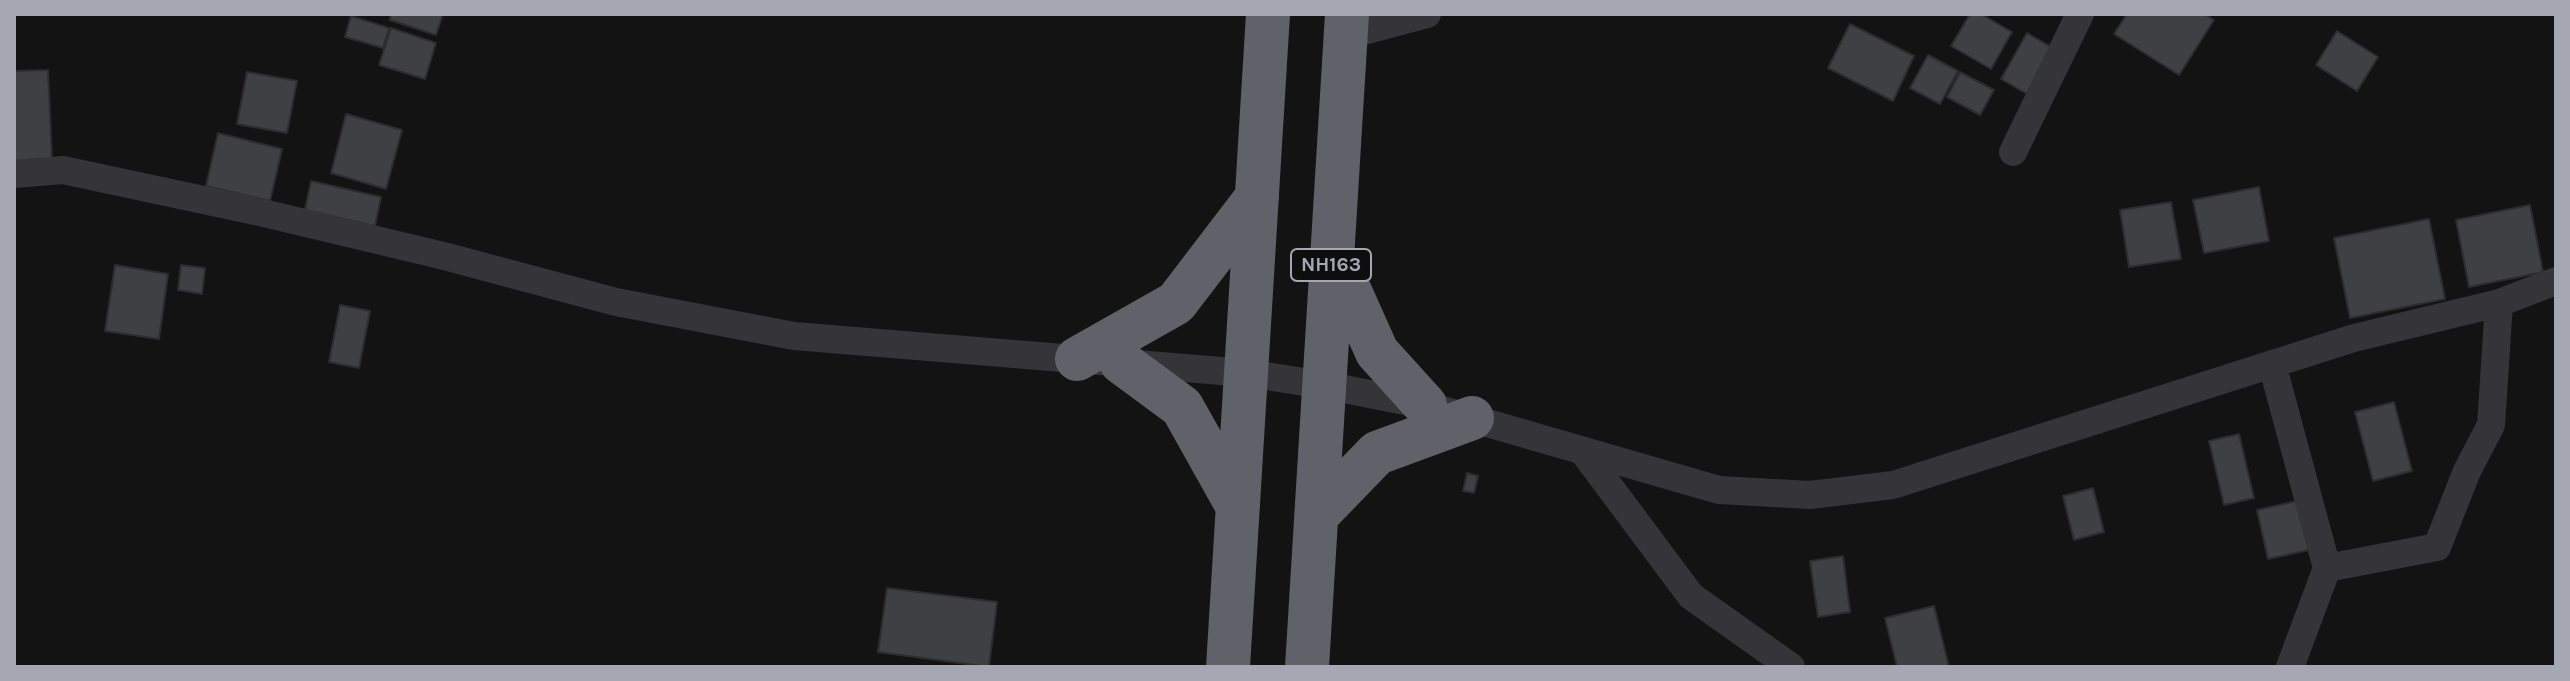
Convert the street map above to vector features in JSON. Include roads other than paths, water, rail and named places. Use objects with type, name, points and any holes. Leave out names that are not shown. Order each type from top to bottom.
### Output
[{"type":"highway","points":[[1228,667],[1268,14]]},
{"type":"highway","name":"NH163","points":[[1307,667],[1346,25]]},
{"type":"highway","points":[[1077,359],[1176,303],[1257,197]]},
{"type":"highway","points":[[1332,252],[1377,352],[1425,405]]},
{"type":"highway","points":[[1121,362],[1182,407],[1238,507]]},
{"type":"highway","points":[[1317,515],[1377,453],[1472,418]]},
{"type":"street","points":[[1346,25],[1427,14]]},
{"type":"street","points":[[2013,152],[2080,14]]},
{"type":"street","points":[[14,174],[63,170],[386,242],[616,302],[794,336],[1246,373],[1324,385],[1425,405],[1719,490],[1810,495],[1893,485],[2354,338],[2499,303],[2556,281]]},
{"type":"street","points":[[2327,568],[2437,547],[2467,471],[2491,425],[2499,303]]},
{"type":"street","points":[[2272,364],[2327,568],[2290,667]]},
{"type":"street","points":[[1582,450],[1691,596],[1791,667]]}]
